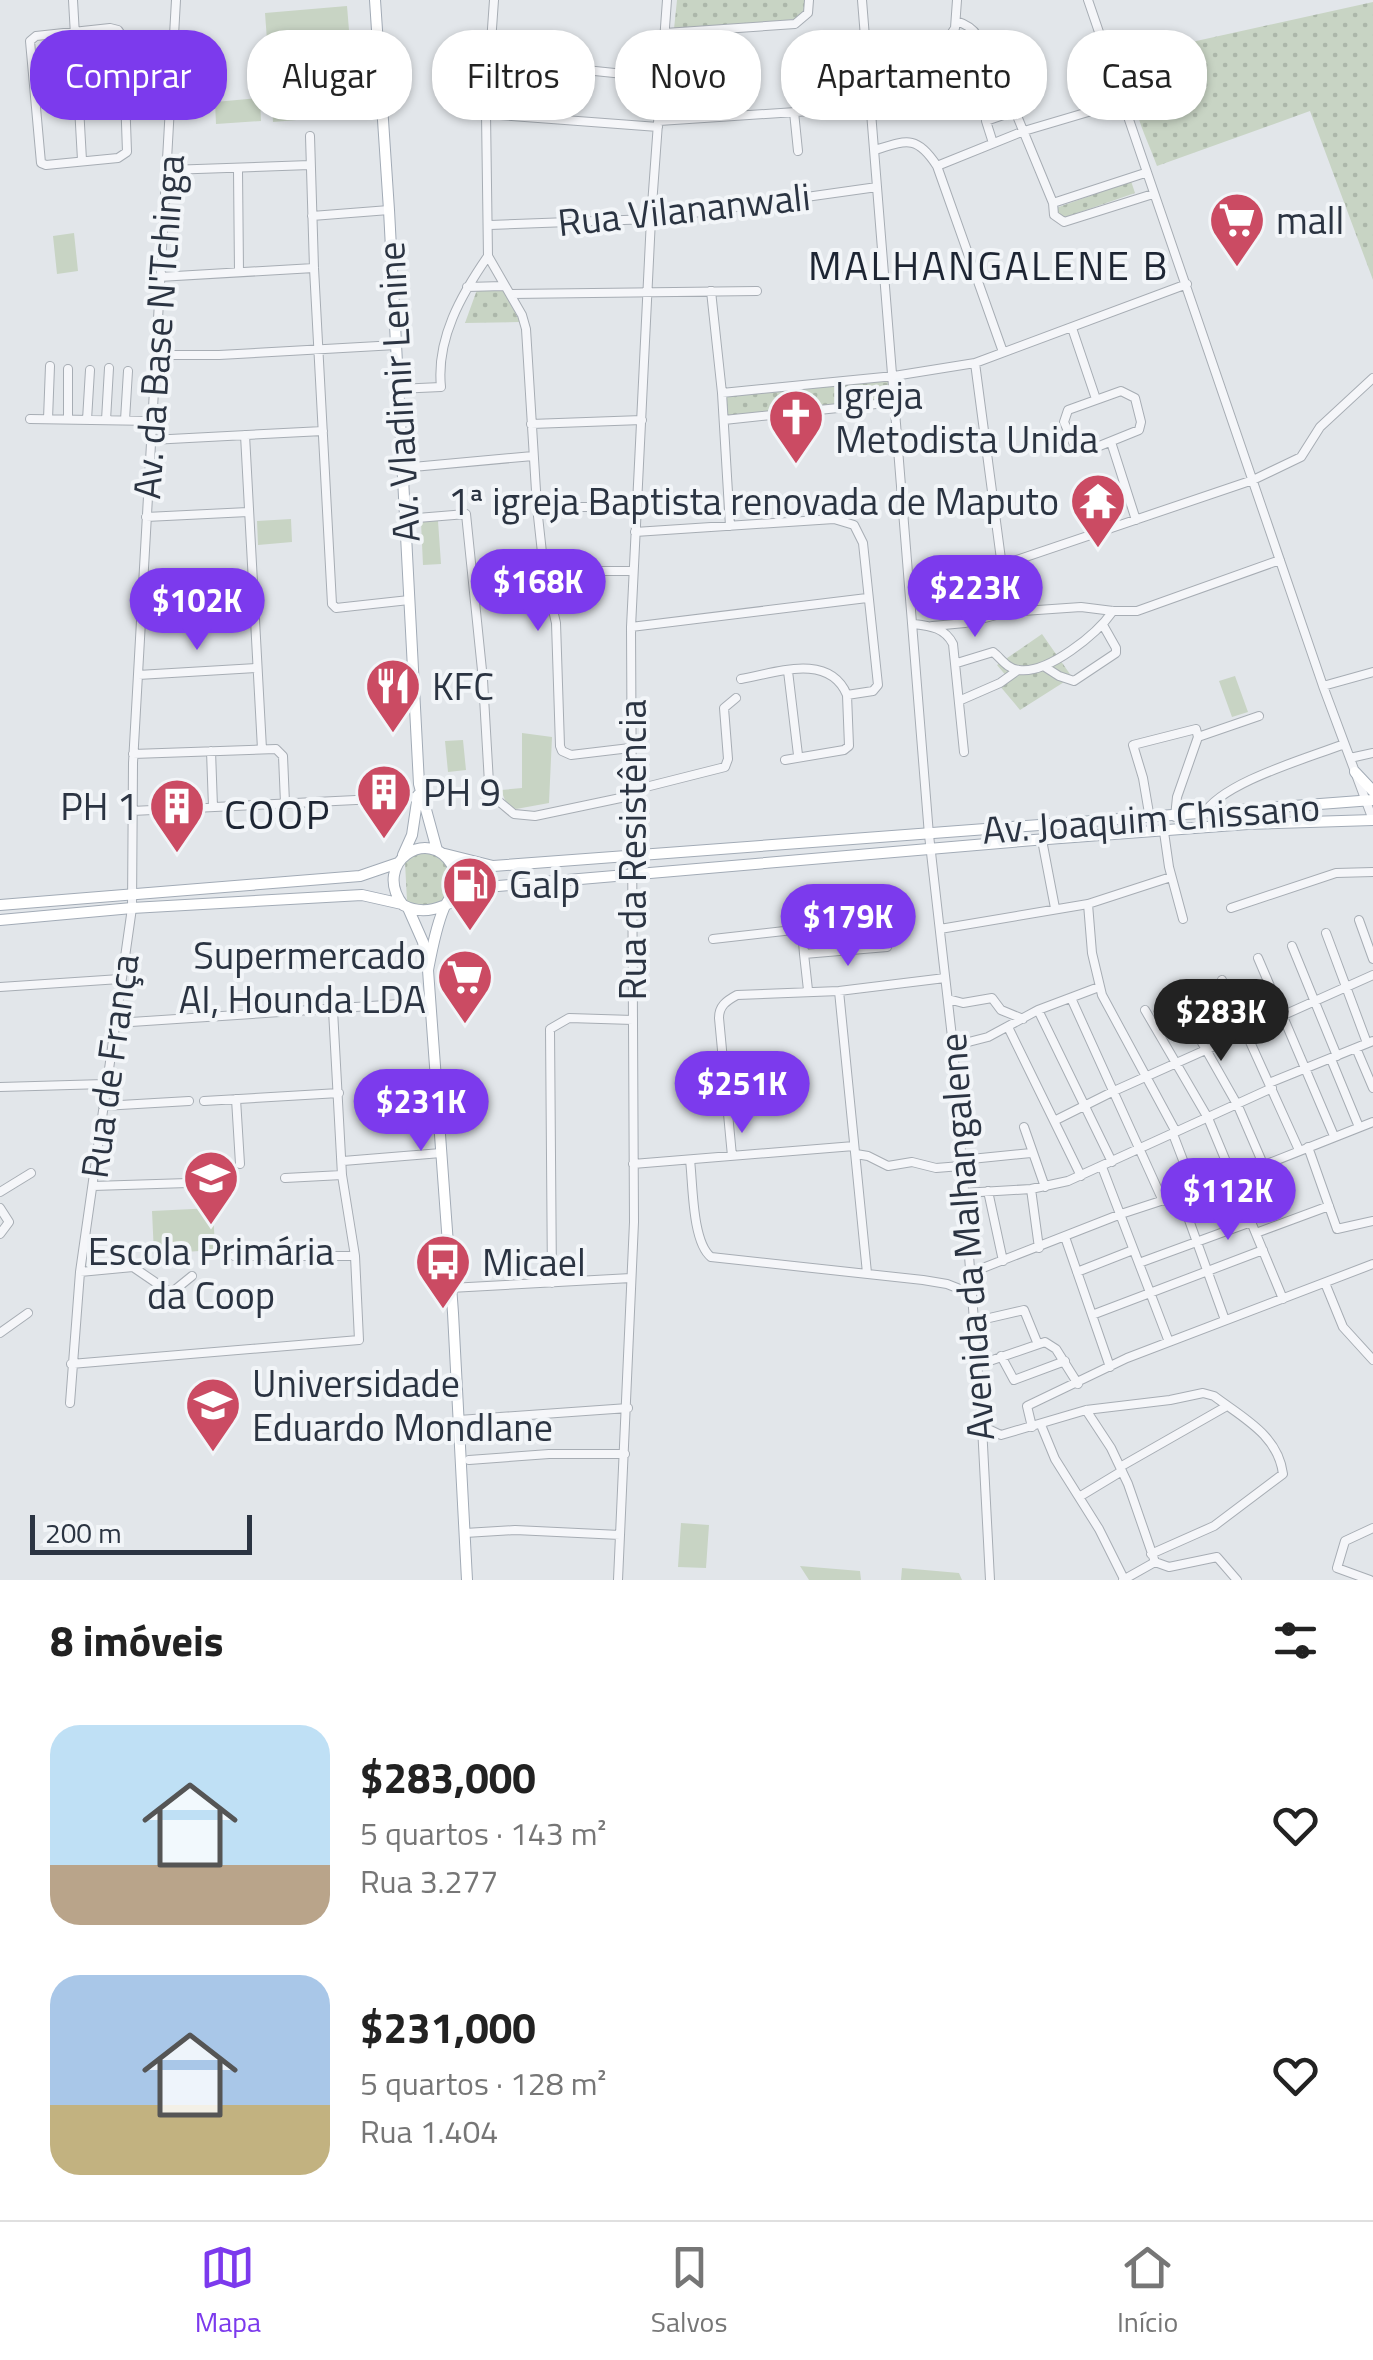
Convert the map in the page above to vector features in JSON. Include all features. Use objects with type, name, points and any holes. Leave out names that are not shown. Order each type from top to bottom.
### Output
[{"type":"main road","name":"Av. Vladimir Lenine","points":[[375,0],[390,210],[419,792],[412,835],[400,860]]},
{"type":"main road","points":[[1355,772],[1371,797]]},
{"type":"main road","name":"Av. Vladimir Lenine","points":[[419,792],[440,852]]},
{"type":"main road","name":"Av. Joaquim Chissano","points":[[440,852],[487,866],[1204,814],[1371,797]]},
{"type":"main road","name":"Av. Joaquim Chissano","points":[[444,906],[462,894],[486,887],[1042,840],[1373,820]]},
{"type":"main road","points":[[0,905],[360,876],[400,860],[413,850],[440,852],[455,868],[457,886],[444,906],[428,970]]},
{"type":"main road","points":[[400,860],[393,885],[423,942],[428,970],[467,1580]]},
{"type":"main road","points":[[0,920],[362,895],[426,913],[444,906]]},
{"type":"street","points":[[72,0],[74,30]]},
{"type":"street","name":"Av. da Base N'Tchinga","points":[[175,30],[176,0]]},
{"type":"street","points":[[492,30],[494,0]]},
{"type":"street","name":"Rua da Resistência","points":[[666,30],[668,0]]},
{"type":"street","points":[[709,30],[795,24],[808,13],[808,0]]},
{"type":"street","name":"Avenida da Malhangalene","points":[[862,0],[864,30]]},
{"type":"street","points":[[955,30],[956,0]]},
{"type":"street","points":[[1088,0],[1098,30]]},
{"type":"street","points":[[956,21],[974,30]]},
{"type":"street","points":[[994,143],[986,121],[1008,112],[1016,113],[1054,214],[1064,222],[1153,194]]},
{"type":"street","points":[[589,120],[658,124],[781,113]]},
{"type":"street","points":[[938,166],[1067,118]]},
{"type":"street","points":[[35,120],[38,159],[46,165],[118,158],[126,152],[125,120]]},
{"type":"street","points":[[79,120],[82,160]]},
{"type":"street","name":"Av. da Base N'Tchinga","points":[[132,894],[133,754],[170,120]]},
{"type":"street","points":[[397,388],[441,387],[438,362],[450,324],[488,256],[486,120]]},
{"type":"street","name":"Rua da Resistência","points":[[618,1580],[632,1278],[631,627],[658,120]]},
{"type":"street","points":[[795,120],[798,151]]},
{"type":"street","name":"Avenida da Malhangalene","points":[[872,120],[930,850],[948,999],[978,1365],[990,1580]]},
{"type":"street","points":[[1128,120],[1355,772]]},
{"type":"street","points":[[310,136],[332,604],[336,608],[409,600]]},
{"type":"street","points":[[875,150],[910,142],[923,146],[938,166],[1003,352]]},
{"type":"street","points":[[168,170],[310,165]]},
{"type":"street","points":[[238,170],[239,272]]},
{"type":"street","points":[[1052,203],[1146,172]]},
{"type":"street","name":"Rua Vilananwali","points":[[490,225],[651,218],[877,188]]},
{"type":"street","points":[[312,216],[390,210]]},
{"type":"street","points":[[488,256],[526,329],[537,506],[544,571],[556,623],[560,746],[566,754],[630,748]]},
{"type":"street","points":[[159,277],[314,268]]},
{"type":"street","points":[[722,393],[894,376],[975,363],[1186,284]]},
{"type":"street","points":[[468,286],[503,286]]},
{"type":"street","points":[[711,291],[730,526]]},
{"type":"street","points":[[511,294],[756,291]]},
{"type":"street","points":[[1072,328],[1096,400]]},
{"type":"street","points":[[156,355],[396,345]]},
{"type":"street","points":[[975,363],[1008,612]]},
{"type":"street","points":[[48,419],[50,366]]},
{"type":"street","points":[[106,420],[109,368]]},
{"type":"street","points":[[68,369],[68,419]]},
{"type":"street","points":[[87,420],[90,370]]},
{"type":"street","points":[[125,420],[128,371]]},
{"type":"street","points":[[910,576],[1002,565],[1253,480],[1301,457],[1320,428],[1373,378]]},
{"type":"street","points":[[1121,392],[1134,398],[1142,422],[1139,430],[1111,442],[1083,452],[1072,446],[1064,422],[1066,414],[1072,407],[1121,392]]},
{"type":"street","points":[[724,420],[896,402]]},
{"type":"street","points":[[30,419],[153,421]]},
{"type":"street","points":[[531,424],[642,420]]},
{"type":"street","points":[[152,440],[323,431]]},
{"type":"street","points":[[244,435],[262,749]]},
{"type":"street","points":[[1111,442],[1136,520]]},
{"type":"street","points":[[402,468],[533,456]]},
{"type":"street","points":[[537,506],[637,506]]},
{"type":"street","points":[[146,518],[248,512]]},
{"type":"street","points":[[405,518],[466,514],[489,783],[496,800],[514,814],[535,816],[725,767],[728,759],[724,708],[736,698]]},
{"type":"street","points":[[635,532],[834,519],[854,525],[863,543],[878,686],[873,691],[846,695]]},
{"type":"street","points":[[914,624],[964,624],[1008,612],[1081,607],[1113,612],[1137,610],[1280,560]]},
{"type":"street","points":[[544,571],[633,571]]},
{"type":"street","points":[[142,597],[252,590]]},
{"type":"street","points":[[631,627],[868,598]]},
{"type":"street","points":[[960,700],[993,687],[1018,670],[1045,667],[1103,625],[1113,612]]},
{"type":"street","points":[[1045,667],[1074,681],[1116,653],[1103,625]]},
{"type":"street","points":[[933,626],[948,634],[957,662],[964,752]]},
{"type":"street","points":[[957,662],[992,652],[1018,670]]},
{"type":"street","points":[[138,675],[257,668]]},
{"type":"street","points":[[741,679],[822,670],[837,679],[846,695],[849,746],[785,760]]},
{"type":"street","points":[[788,671],[798,755]]},
{"type":"street","points":[[1323,686],[1373,672]]},
{"type":"street","points":[[1198,737],[1259,716]]},
{"type":"street","points":[[1150,818],[1144,778],[1133,745],[1196,729],[1198,737],[1177,798],[1175,816]]},
{"type":"street","points":[[1204,814],[1214,800],[1232,788],[1344,744]]},
{"type":"street","points":[[133,754],[276,749],[283,756],[284,803]]},
{"type":"street","points":[[211,751],[213,807]]},
{"type":"street","points":[[1350,758],[1373,753]]},
{"type":"street","points":[[132,810],[419,792]]},
{"type":"street","points":[[1371,797],[1373,820]]},
{"type":"street","points":[[1164,832],[1183,920]]},
{"type":"street","points":[[1042,840],[1055,908]]},
{"type":"street","points":[[1231,908],[1336,873],[1373,872]]},
{"type":"street","points":[[940,930],[1088,904],[1172,877]]},
{"type":"street","name":"Rua de França","points":[[70,1403],[80,1272],[132,894]]},
{"type":"street","points":[[1088,904],[1092,953],[1100,987],[1112,1017],[1175,1133],[1194,1189]]},
{"type":"street","points":[[1359,920],[1373,959]]},
{"type":"street","points":[[713,940],[802,930],[808,990]]},
{"type":"street","points":[[963,1193],[1046,1187],[1082,1176],[1370,1042],[1326,934]]},
{"type":"street","points":[[1292,946],[1359,1127]]},
{"type":"street","points":[[804,954],[887,947]]},
{"type":"street","points":[[1258,958],[1334,1136]]},
{"type":"street","points":[[1054,1122],[1114,1090],[1373,975]]},
{"type":"street","points":[[732,1156],[719,1010],[736,996],[946,978]]},
{"type":"street","points":[[0,987],[120,979]]},
{"type":"street","points":[[1222,980],[1304,1148],[1339,1230],[1373,1220]]},
{"type":"street","points":[[952,1046],[988,1037],[1038,1010],[1100,987]]},
{"type":"street","points":[[840,990],[867,1273]]},
{"type":"street","points":[[1175,995],[1238,1106],[1263,1164]]},
{"type":"street","points":[[116,1023],[333,1010],[430,997]]},
{"type":"street","points":[[948,999],[963,1003],[992,998],[1001,1010],[1022,1019]]},
{"type":"street","points":[[1071,998],[1163,1200]]},
{"type":"street","points":[[71,1364],[359,1340],[355,1256],[342,1176],[333,1010]]},
{"type":"street","points":[[1038,1010],[1112,1162]]},
{"type":"street","points":[[1146,1010],[1208,1118],[1283,1298]]},
{"type":"street","points":[[552,1283],[550,1029],[569,1018],[633,1020]]},
{"type":"street","points":[[1008,1027],[1082,1176]]},
{"type":"street","points":[[1356,1048],[1373,1088]]},
{"type":"street","points":[[0,1088],[105,1084]]},
{"type":"street","points":[[204,1101],[339,1094]]},
{"type":"street","points":[[236,1099],[240,1164]]},
{"type":"street","points":[[103,1106],[189,1101]]},
{"type":"street","points":[[970,1273],[1373,1122]]},
{"type":"street","points":[[1024,1128],[1046,1187]]},
{"type":"street","points":[[633,1164],[855,1150],[888,1166],[912,1162],[936,1168],[1031,1153]]},
{"type":"street","points":[[343,1160],[441,1153]]},
{"type":"street","points":[[690,1160],[698,1233],[705,1253],[711,1256],[867,1273],[946,1284],[970,1292]]},
{"type":"street","points":[[1102,1168],[1169,1342]]},
{"type":"street","points":[[0,1192],[31,1173]]},
{"type":"street","points":[[286,1178],[342,1176]]},
{"type":"street","points":[[93,1186],[188,1183]]},
{"type":"street","points":[[1031,1189],[1039,1248]]},
{"type":"street","points":[[988,1191],[1004,1262]]},
{"type":"street","points":[[1180,1195],[1225,1320]]},
{"type":"street","points":[[1256,1233],[1329,1206]]},
{"type":"street","points":[[0,1208],[9,1222],[0,1234]]},
{"type":"street","points":[[1139,1263],[1251,1222]]},
{"type":"street","points":[[1065,1238],[1110,1366]]},
{"type":"street","points":[[1077,1272],[1134,1250]]},
{"type":"street","points":[[1092,1314],[1263,1250]]},
{"type":"street","points":[[234,1256],[355,1256]]},
{"type":"street","points":[[982,1426],[1002,1435],[1036,1426],[1086,1410],[1203,1393],[1214,1396],[1268,1437],[1280,1456],[1283,1474],[1214,1526],[1153,1558],[1123,1580],[1105,1540],[1036,1426],[1027,1406],[1110,1366],[1373,1264]]},
{"type":"street","points":[[80,1272],[133,1268],[171,1293],[192,1276]]},
{"type":"street","points":[[450,1288],[632,1278]]},
{"type":"street","points":[[1325,1283],[1344,1327],[1371,1355]]},
{"type":"street","points":[[972,1322],[1024,1310],[1037,1342]]},
{"type":"street","points":[[0,1333],[28,1312]]},
{"type":"street","points":[[978,1365],[1037,1342],[1051,1344],[1078,1384]]},
{"type":"street","points":[[1001,1356],[1014,1380],[1065,1361]]},
{"type":"street","points":[[1079,1496],[1227,1406]]},
{"type":"street","points":[[459,1420],[628,1408]]},
{"type":"street","points":[[1086,1410],[1121,1469],[1153,1558],[1169,1566],[1220,1557],[1237,1580]]},
{"type":"street","points":[[469,1460],[519,1455],[625,1454]]},
{"type":"street","points":[[1370,1580],[1336,1568],[1345,1541],[1373,1528]]},
{"type":"street","points":[[465,1533],[516,1530],[620,1535]]},
{"type":"green space","points":[[677,0],[804,0],[807,9],[799,19],[674,29]]},
{"type":"green space","points":[[1373,2],[1373,280],[1310,111],[1157,166],[1140,120],[1207,120],[1207,39]]},
{"type":"green space","points":[[347,6],[349,30],[266,30],[265,13]]},
{"type":"green space","points":[[247,99],[247,120],[261,121],[216,124],[216,120],[227,120],[227,101]]},
{"type":"green space","points":[[1131,181],[1135,193],[1063,218],[1057,214],[1056,208]]},
{"type":"green space","points":[[74,233],[78,271],[57,274],[53,236]]},
{"type":"green space","points":[[478,287],[502,288],[520,322],[465,323]]},
{"type":"green space","points":[[894,376],[895,402],[724,420],[722,393]]},
{"type":"green space","points":[[291,519],[292,542],[258,545],[257,521]]},
{"type":"green space","points":[[438,521],[441,564],[423,565],[421,522]]},
{"type":"green space","points":[[1042,634],[1072,677],[1020,710],[999,685],[1008,678],[997,665]]},
{"type":"green space","points":[[1235,676],[1248,712],[1232,717],[1219,681]]},
{"type":"green space","points":[[522,733],[552,737],[549,803],[516,809],[507,805],[501,790],[522,788]]},
{"type":"green space","points":[[463,740],[466,770],[448,772],[445,741]]},
{"type":"green space","points":[[430,845],[450,866],[450,892],[435,913],[407,901],[405,862]]},
{"type":"green space","points":[[213,1208],[215,1250],[154,1254],[152,1211]]},
{"type":"green space","points":[[681,1523],[709,1525],[706,1568],[678,1567]]},
{"type":"green space","points":[[800,1566],[860,1571],[861,1580],[809,1580]]},
{"type":"green space","points":[[902,1568],[959,1573],[962,1580],[901,1580]]},
{"type":"place","name":"mall","points":[[1237,269]]},
{"type":"place","name":"Igreja Metodista Unida","points":[[796,466]]},
{"type":"place","name":"1ª igreja Baptista renovada de Maputo","points":[[1098,550]]},
{"type":"place","name":"KFC","points":[[393,735]]},
{"type":"place","name":"PH 9","points":[[384,841]]},
{"type":"place","name":"PH 1","points":[[177,855]]},
{"type":"place","name":"Galp","points":[[470,933]]},
{"type":"place","name":"Supermercado AI, Hounda LDA","points":[[465,1026]]},
{"type":"place","name":"Escola Primária da Coop","points":[[211,1227]]},
{"type":"place","name":"Micael","points":[[443,1311]]},
{"type":"place","name":"Universidade Eduardo Mondlane","points":[[213,1454]]},
{"type":"district","name":"MALHANGALENE B","points":[[989,265]]},
{"type":"district","name":"COOP","points":[[278,814]]}]
